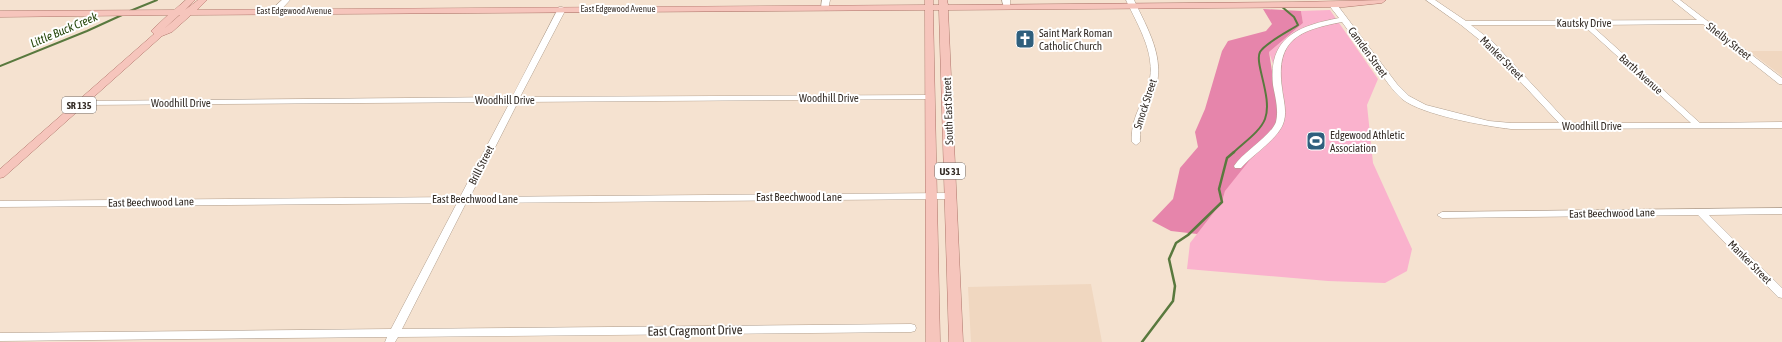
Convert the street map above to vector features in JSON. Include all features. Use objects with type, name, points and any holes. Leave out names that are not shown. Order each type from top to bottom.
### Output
[{"type":"main road","name":"SR 135","points":[[159,34],[156,31],[191,0]]},
{"type":"main road","name":"SR 135","points":[[0,176],[159,34],[169,30],[203,0]]},
{"type":"main road","name":"East Edgewood Avenue","points":[[0,14],[562,9],[929,3],[1294,5],[1382,0]]},
{"type":"main road","name":"South East Street","points":[[929,3],[933,342]]},
{"type":"main road","name":"South East Street","points":[[943,3],[956,342]]},
{"type":"street","points":[[275,11],[286,0]]},
{"type":"street","name":"Manker Street","points":[[1430,0],[1464,23],[1499,53],[1566,126]]},
{"type":"street","name":"Shelby Street","points":[[1676,0],[1782,82]]},
{"type":"street","name":"Smock Street","points":[[1131,3],[1152,54],[1155,70],[1154,79],[1136,129],[1136,142]]},
{"type":"street","name":"Camden Street","points":[[1332,4],[1394,86],[1406,98]]},
{"type":"street","name":"Brill Street","points":[[392,338],[562,9]]},
{"type":"street","points":[[1238,166],[1243,159],[1259,145],[1280,122],[1280,99],[1276,73],[1278,53],[1287,40],[1312,25],[1344,19]]},
{"type":"street","name":"Barth Avenue","points":[[1585,22],[1698,125]]},
{"type":"street","name":"Kautsky Drive","points":[[1464,23],[1704,22]]},
{"type":"street","name":"Woodhill Drive","points":[[81,103],[929,97]]},
{"type":"street","name":"Woodhill Drive","points":[[1406,98],[1423,107],[1489,124],[1566,126],[1782,125]]},
{"type":"street","name":"East Beechwood Lane","points":[[0,204],[950,196]]},
{"type":"street","name":"East Beechwood Lane","points":[[1442,215],[1782,211]]},
{"type":"street","name":"Manker Street","points":[[1700,212],[1782,294]]},
{"type":"street","name":"East Cragmont Drive","points":[[0,337],[392,338],[910,328]]},
{"type":"shaded area","points":[[1263,9],[1301,11],[1303,23],[1269,52],[1280,122],[1225,191],[1222,202],[1197,234],[1171,231],[1152,221],[1173,199],[1180,168],[1198,147],[1195,132],[1205,109],[1222,51],[1228,41],[1266,31],[1272,24]]},
{"type":"shaded area","name":"Edgewood Athletic Association","points":[[1330,10],[1378,79],[1367,105],[1373,163],[1412,249],[1407,271],[1385,283],[1328,281],[1187,269],[1190,243],[1222,202],[1225,191],[1276,73],[1269,52],[1303,23],[1301,11]]},
{"type":"shaded area","points":[[1749,51],[1782,51],[1782,76]]},
{"type":"shaded area","points":[[1091,284],[1102,342],[971,342],[968,287]]},
{"type":"waterway","name":"Little Buck Creek","points":[[130,11],[157,0]]},
{"type":"waterway","name":"Little Buck Creek","points":[[1233,153],[1255,133],[1263,124],[1265,119],[1267,101],[1259,64],[1260,52],[1272,41],[1298,25],[1294,17],[1281,6]]},
{"type":"waterway","name":"Little Buck Creek","points":[[0,66],[87,31],[122,15]]},
{"type":"waterway","name":"Little Buck Creek","points":[[1142,342],[1173,301],[1175,286],[1169,259],[1176,243],[1188,235],[1222,202],[1219,189],[1227,158],[1234,152]]},
{"type":"place","name":"Saint Mark Roman Catholic Church","points":[[1025,39]]},
{"type":"place","name":"Edgewood Athletic Association","points":[[1316,141]]}]
